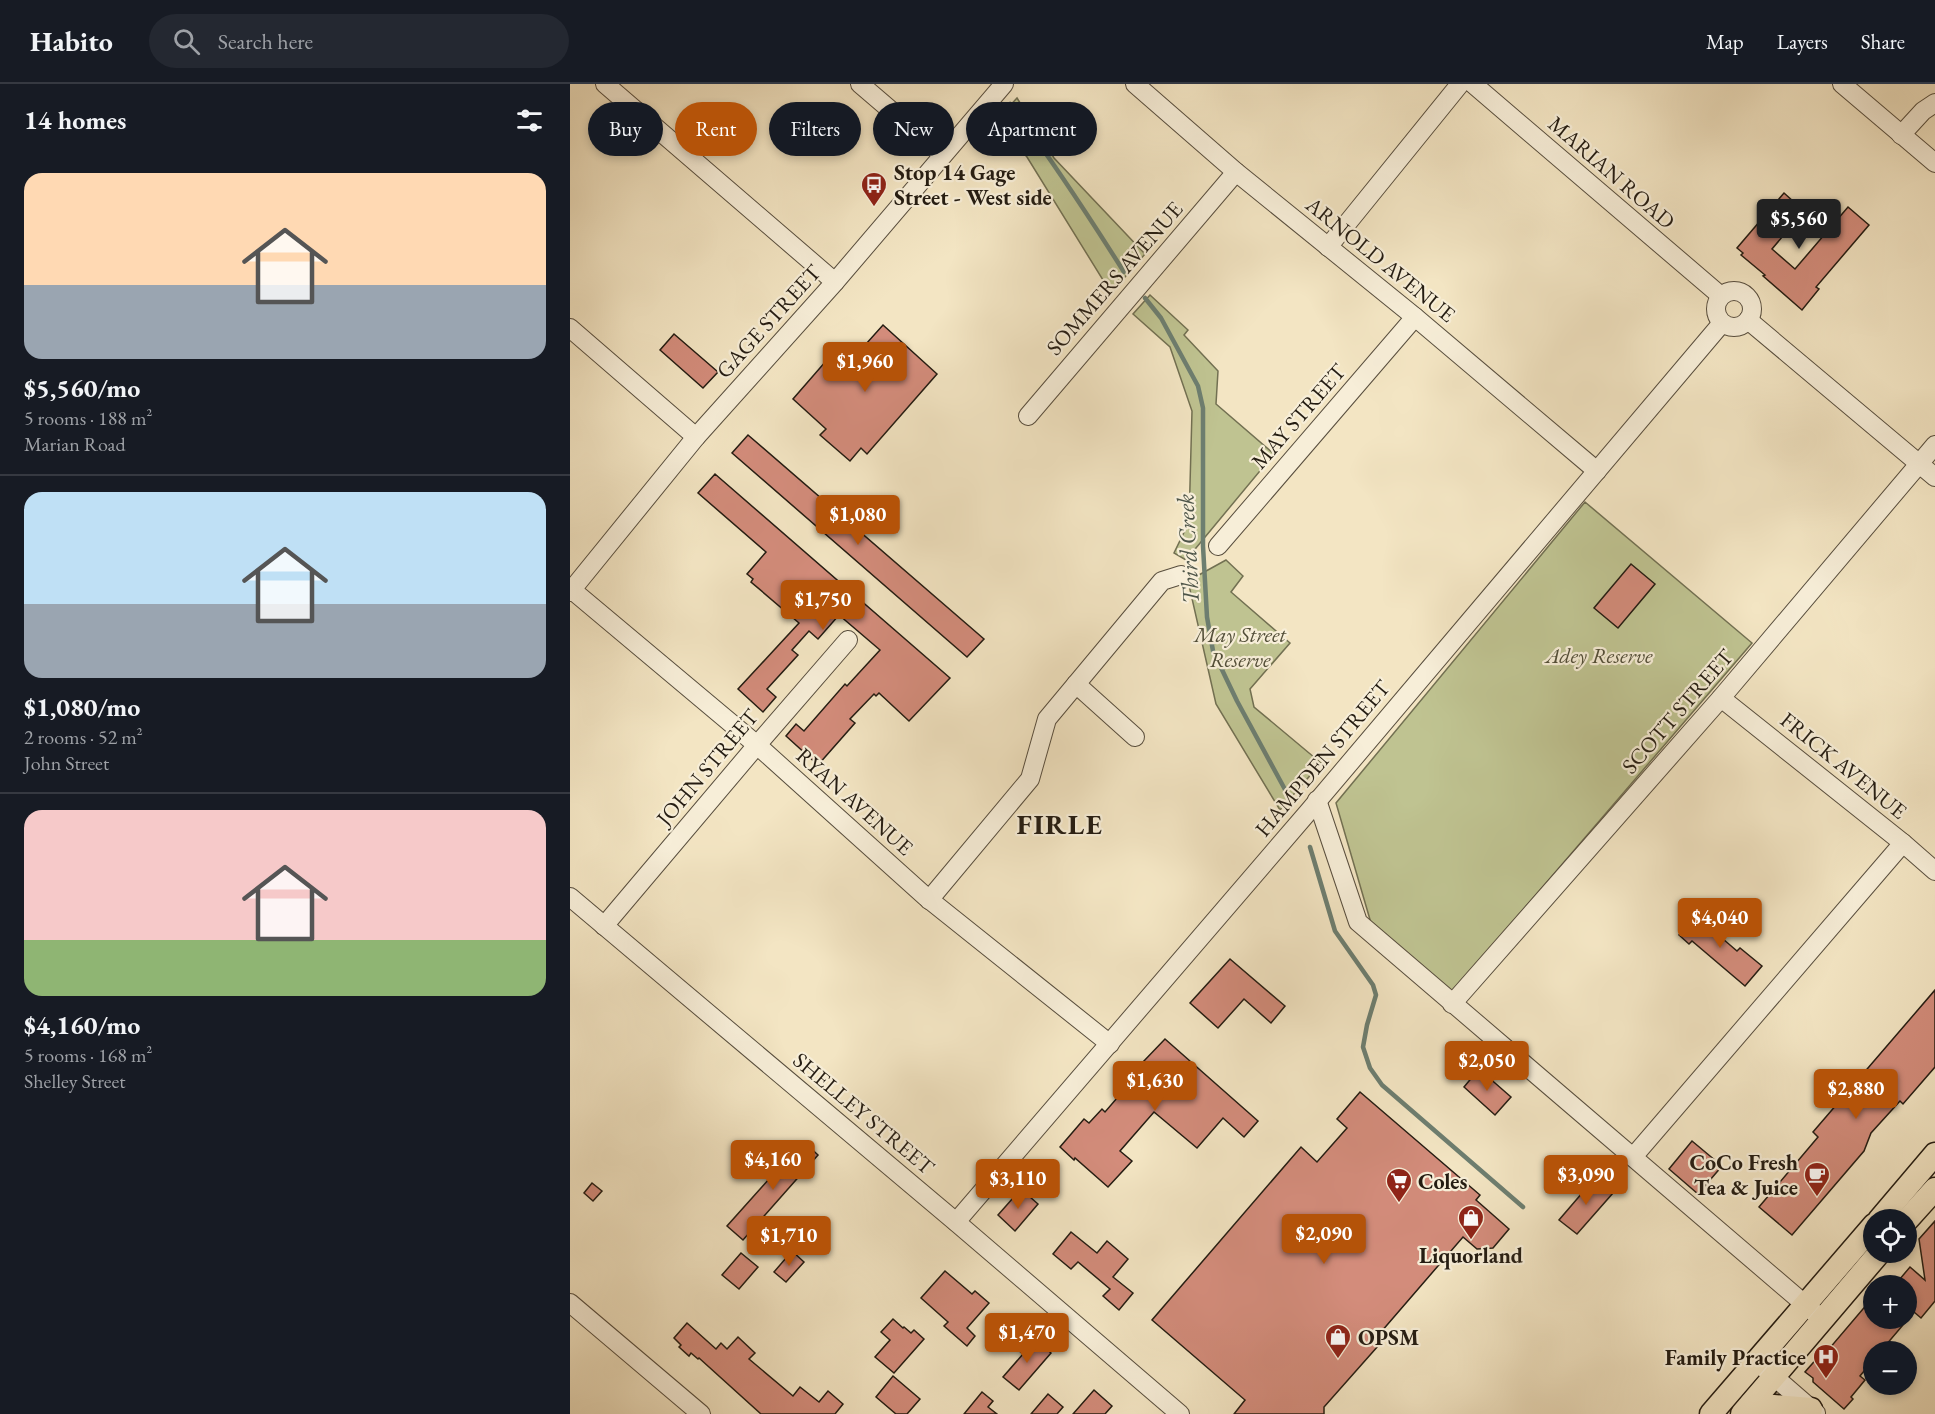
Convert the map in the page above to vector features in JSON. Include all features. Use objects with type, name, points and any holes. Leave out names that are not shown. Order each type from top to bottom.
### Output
[{"type":"main road","points":[[1888,1209],[1935,1154]]},
{"type":"main road","points":[[1917,1209],[1935,1189]]},
{"type":"main road","points":[[1711,1414],[1863,1238]]},
{"type":"main road","points":[[1746,1409],[1871,1263]]},
{"type":"main road","points":[[1746,1409],[1814,1411]]},
{"type":"street","points":[[605,84],[835,282]]},
{"type":"street","points":[[860,84],[881,102]]},
{"type":"street","name":"GAGE STREET","points":[[954,142],[1004,84]]},
{"type":"street","name":"ARNOLD AVENUE","points":[[1135,84],[1236,172],[1414,317],[1597,471]]},
{"type":"street","points":[[1328,247],[1461,84]]},
{"type":"street","name":"MARIAN ROAD","points":[[1473,84],[1721,296]]},
{"type":"street","points":[[1842,84],[1935,163]]},
{"type":"street","points":[[1901,135],[1923,111],[1935,103]]},
{"type":"street","name":"GAGE STREET","points":[[571,591],[696,437],[835,282],[942,156]]},
{"type":"street","name":"SOMMERS AVENUE","points":[[1028,416],[1236,172]]},
{"type":"street","points":[[1732,291],[1742,293],[1748,299],[1751,307],[1748,320],[1734,327],[1722,323],[1716,309],[1717,301],[1721,296],[1732,291]]},
{"type":"street","name":"MAY STREET","points":[[1218,546],[1414,317]]},
{"type":"street","points":[[1748,320],[1935,477]]},
{"type":"street","name":"HAMPDEN STREET","points":[[956,1222],[1722,323]]},
{"type":"street","points":[[570,328],[696,437]]},
{"type":"street","name":"SCOTT STREET","points":[[1452,1004],[1721,698],[1935,445]]},
{"type":"street","points":[[929,900],[1030,779],[1047,719],[1162,581],[1181,575]]},
{"type":"street","name":"RYAN AVENUE","points":[[571,591],[757,745],[929,900],[1110,1044]]},
{"type":"street","name":"JOHN STREET","points":[[604,926],[848,640]]},
{"type":"street","points":[[1076,684],[1135,737]]},
{"type":"street","name":"FRICK AVENUE","points":[[1721,698],[1903,843],[1935,872]]},
{"type":"street","points":[[1317,800],[1358,922],[1823,1320]]},
{"type":"street","points":[[1633,1157],[1903,843]]},
{"type":"street","name":"SHELLEY STREET","points":[[570,897],[1180,1414]]},
{"type":"street","points":[[570,1303],[701,1414]]},
{"type":"street","points":[[1756,1361],[1814,1411]]},
{"type":"green space","points":[[1053,156],[1145,254],[1111,293],[1027,157]]},
{"type":"green space","name":"May Street Reserve","points":[[1150,295],[1188,330],[1184,335],[1218,371],[1216,404],[1274,454],[1186,560],[1174,553],[1189,522],[1192,411],[1170,347],[1133,314]]},
{"type":"green space","name":"Adey Reserve","points":[[1585,502],[1752,643],[1450,995],[1371,923],[1336,803]]},
{"type":"green space","name":"May Street Reserve","points":[[1226,560],[1243,576],[1231,592],[1290,643],[1250,689],[1254,707],[1321,763],[1280,810],[1216,704],[1188,581]]},
{"type":"building","points":[[1784,193],[1804,211],[1772,249],[1795,269],[1848,207],[1869,225],[1816,287],[1819,289],[1802,310],[1763,276],[1765,275],[1741,255],[1743,253],[1737,248]]},
{"type":"building","points":[[883,325],[937,374],[867,454],[861,448],[850,461],[820,435],[826,429],[793,399],[826,361],[840,373]]},
{"type":"building","points":[[674,334],[718,372],[703,388],[660,350]]},
{"type":"building","points":[[748,435],[984,639],[967,657],[732,453]]},
{"type":"building","points":[[715,474],[950,678],[909,721],[879,693],[876,696],[874,694],[850,719],[855,723],[818,765],[786,736],[796,724],[804,731],[845,684],[847,686],[880,650],[839,615],[818,639],[809,631],[792,650],[798,655],[767,689],[776,697],[763,712],[738,689],[799,623],[751,582],[753,579],[747,574],[766,552],[698,493]]},
{"type":"building","points":[[1631,564],[1655,584],[1618,628],[1594,608]]},
{"type":"building","points":[[1699,911],[1720,928],[1716,933],[1737,951],[1740,948],[1762,966],[1745,986],[1692,941],[1689,944],[1679,935]]},
{"type":"building","points":[[1230,959],[1285,1006],[1271,1023],[1244,999],[1218,1028],[1190,1003]]},
{"type":"building","points":[[1935,990],[1935,1067],[1903,1104],[1900,1101],[1871,1133],[1864,1151],[1792,1235],[1759,1207],[1818,1137],[1813,1132]]},
{"type":"building","points":[[1165,1039],[1258,1121],[1244,1137],[1223,1118],[1197,1148],[1154,1112],[1120,1151],[1132,1161],[1108,1187],[1060,1147],[1084,1119],[1089,1123],[1102,1109],[1105,1112],[1124,1090],[1120,1086]]},
{"type":"building","points":[[1479,1069],[1511,1097],[1495,1115],[1464,1087]]},
{"type":"building","points":[[1360,1092],[1480,1195],[1476,1200],[1509,1229],[1493,1248],[1477,1249],[1463,1237],[1381,1332],[1386,1337],[1324,1407],[1324,1414],[1234,1414],[1245,1400],[1152,1320],[1301,1147],[1317,1162],[1347,1128],[1337,1119]]},
{"type":"building","points":[[803,1141],[818,1155],[743,1240],[727,1226]]},
{"type":"building","points":[[1692,1141],[1722,1166],[1698,1194],[1669,1169]]},
{"type":"building","points":[[1595,1178],[1613,1193],[1577,1234],[1559,1220]]},
{"type":"building","points":[[592,1183],[602,1191],[593,1201],[584,1193]]},
{"type":"building","points":[[1021,1189],[1038,1204],[1015,1231],[998,1215]]},
{"type":"building","points":[[1935,1221],[1935,1301],[1921,1318],[1917,1315],[1917,1275],[1903,1275],[1910,1267],[1925,1280],[1919,1239]]},
{"type":"building","points":[[1071,1232],[1097,1253],[1107,1241],[1128,1259],[1113,1277],[1133,1293],[1119,1310],[1103,1296],[1110,1289],[1078,1262],[1071,1269],[1053,1254]]},
{"type":"building","points":[[792,1251],[804,1262],[786,1282],[774,1272]]},
{"type":"building","points":[[741,1253],[758,1267],[739,1289],[722,1275]]},
{"type":"building","points":[[945,1271],[972,1294],[975,1291],[989,1303],[967,1328],[975,1336],[967,1346],[944,1326],[948,1322],[921,1298]]},
{"type":"building","points":[[1863,1309],[1863,1329],[1900,1329],[1889,1341],[1863,1341],[1863,1372],[1860,1376],[1863,1382],[1844,1409],[1805,1372],[1827,1347],[1829,1349]]},
{"type":"building","points":[[893,1319],[911,1333],[914,1330],[924,1339],[894,1373],[875,1357],[890,1340],[881,1332]]},
{"type":"building","points":[[687,1323],[716,1349],[721,1343],[727,1349],[738,1337],[755,1353],[749,1359],[793,1396],[800,1387],[819,1402],[828,1391],[843,1404],[835,1414],[761,1414],[699,1358],[691,1353],[689,1356],[679,1347],[681,1345],[674,1338]]},
{"type":"building","points":[[1028,1338],[1037,1346],[1040,1343],[1051,1353],[1019,1390],[1003,1377],[1023,1354],[1018,1350]]},
{"type":"building","points":[[893,1376],[920,1399],[907,1414],[896,1414],[876,1397]]},
{"type":"building","points":[[1094,1390],[1112,1406],[1105,1414],[1073,1414]]},
{"type":"building","points":[[982,1392],[993,1401],[988,1407],[997,1414],[964,1414]]},
{"type":"building","points":[[1048,1394],[1063,1407],[1057,1414],[1031,1414]]},
{"type":"waterway","name":"Third Creek","points":[[1048,156],[1124,272]]},
{"type":"waterway","name":"Third Creek","points":[[1145,298],[1161,318],[1198,386],[1203,408],[1203,546],[1207,617],[1213,651],[1237,701],[1288,795]]},
{"type":"waterway","name":"Third Creek","points":[[1310,847],[1335,931],[1373,985],[1376,995],[1363,1047],[1370,1068],[1382,1085],[1523,1207]]},
{"type":"place","name":"Stop 14 Gage Street - West side","points":[[874,208]]},
{"type":"place","name":"CoCo Fresh Tea & Juice","points":[[1817,1198]]},
{"type":"place","name":"Coles","points":[[1399,1204]]},
{"type":"place","name":"Liquorland","points":[[1471,1241]]},
{"type":"place","name":"OPSM","points":[[1338,1360]]},
{"type":"place","name":"Family Practice","points":[[1826,1380]]},
{"type":"district","name":"FIRLE","points":[[1060,824]]}]
